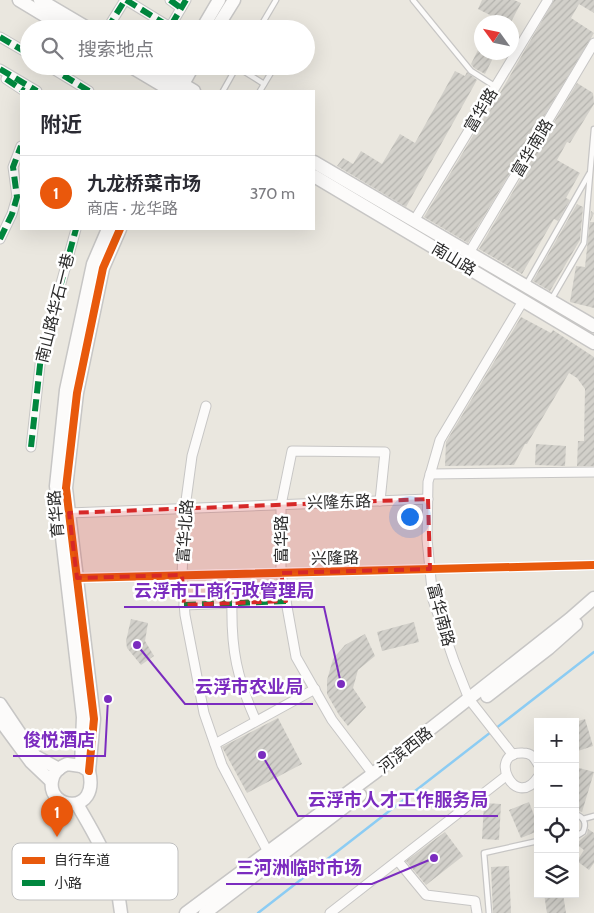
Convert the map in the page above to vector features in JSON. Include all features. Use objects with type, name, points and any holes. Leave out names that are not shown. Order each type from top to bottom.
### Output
[{"type":"street","points":[[19,0],[52,20]]},
{"type":"street","points":[[40,0],[74,20]]},
{"type":"street","points":[[113,20],[126,0],[160,20]]},
{"type":"street","points":[[170,0],[183,4],[174,20]]},
{"type":"street","points":[[207,20],[219,0]]},
{"type":"street","points":[[222,20],[234,0]]},
{"type":"street","name":"富华路","points":[[414,221],[548,0]]},
{"type":"street","points":[[0,37],[20,49]]},
{"type":"street","name":"富华南路","points":[[469,253],[594,44]]},
{"type":"street","points":[[0,69],[35,90]]},
{"type":"street","points":[[0,75],[22,90]]},
{"type":"street","points":[[63,75],[87,90]]},
{"type":"street","points":[[152,75],[156,87],[172,85],[184,75]]},
{"type":"street","points":[[158,75],[172,85],[190,90]]},
{"type":"street","points":[[194,75],[196,85],[200,90]]},
{"type":"street","points":[[0,240],[18,197],[13,167],[20,149]]},
{"type":"street","name":"南山路","points":[[315,163],[594,326]]},
{"type":"street","name":"南山路","points":[[315,177],[594,343]]},
{"type":"street","name":"南山路华石一巷","points":[[31,447],[41,356],[76,230]]},
{"type":"street","name":"育华路","points":[[85,769],[83,717],[56,486],[66,390],[93,264],[108,230]]},
{"type":"street","name":"育华路","points":[[85,769],[94,719],[66,488],[77,393],[103,268],[120,230]]},
{"type":"street","name":"富华南路","points":[[510,751],[474,706],[454,661],[433,600],[427,540],[428,482],[440,440],[524,301]]},
{"type":"street","name":"富华北路","points":[[206,406],[192,456],[185,508],[182,575],[184,605],[204,713],[214,744],[222,765],[268,852]]},
{"type":"street","name":"富华路","points":[[373,774],[332,720],[296,657],[281,573],[280,505],[292,452],[385,452],[380,500]]},
{"type":"street","points":[[430,474],[594,472]]},
{"type":"street","name":"兴隆东路","points":[[69,513],[428,498]]},
{"type":"street","name":"兴隆路","points":[[77,578],[594,565]]},
{"type":"street","name":"河滨西路","points":[[186,913],[373,774],[474,706],[594,598]]},
{"type":"street","points":[[184,605],[286,600]]},
{"type":"street","points":[[232,603],[231,634],[236,665],[244,695],[256,722]]},
{"type":"street","name":"河滨西路","points":[[206,913],[549,648],[594,609]]},
{"type":"street","points":[[214,744],[314,689]]},
{"type":"street","points":[[0,704],[35,756],[59,769]]},
{"type":"street","points":[[0,720],[31,762],[51,782]]},
{"type":"street","points":[[534,783],[525,787],[517,787],[506,776],[505,766],[510,751],[526,753],[535,758],[538,763]]},
{"type":"street","points":[[67,764],[85,769],[92,784],[84,800],[77,804],[68,804],[60,801],[55,796],[52,788],[53,775],[67,764]]},
{"type":"street","points":[[330,913],[506,776]]},
{"type":"street","points":[[77,804],[98,843]]},
{"type":"street","points":[[398,861],[426,895],[475,900],[476,913]]},
{"type":"street","points":[[120,900],[121,913]]},
{"type":"lane","points":[[264,20],[276,0]]},
{"type":"lane","points":[[413,0],[471,71],[496,87]]},
{"type":"lane","points":[[224,90],[232,75]]},
{"type":"lane","points":[[250,75],[264,84]]},
{"type":"lane","points":[[261,90],[270,75]]},
{"type":"lane","points":[[550,301],[584,243],[594,129]]},
{"type":"lane","points":[[525,286],[590,173]]},
{"type":"lane","points":[[579,816],[583,818],[594,816]]},
{"type":"lane","points":[[579,835],[585,828],[583,818]]},
{"type":"lane","points":[[489,913],[484,853],[534,842]]},
{"type":"highlighted area","points":[[428,499],[430,569],[281,573],[286,601],[184,605],[182,575],[77,578],[69,513]]},
{"type":"building","points":[[482,0],[514,0],[521,3],[515,15],[490,15],[478,9]]},
{"type":"building","points":[[554,0],[594,0],[594,13],[579,4],[571,18],[594,33],[468,243],[424,217],[489,112]]},
{"type":"building","points":[[474,58],[474,60],[492,60],[485,74],[474,68],[471,64]]},
{"type":"building","points":[[455,71],[465,76],[467,72],[477,80],[406,207],[337,166],[343,158],[353,164],[361,151],[382,164],[400,134],[415,143]]},
{"type":"building","points":[[577,83],[593,93],[594,104],[570,143],[567,142],[557,160],[580,173],[566,198],[570,200],[558,221],[554,219],[522,274],[479,249]]},
{"type":"building","points":[[577,204],[583,207],[580,240],[550,291],[533,281]]},
{"type":"building","points":[[591,211],[594,213],[590,222],[594,222],[594,308],[570,302],[576,266],[585,267]]},
{"type":"building","points":[[521,317],[551,333],[553,330],[594,357],[594,466],[577,466],[578,441],[584,441],[585,389],[577,378],[569,373],[514,465],[445,466],[446,442]]},
{"type":"building","points":[[536,444],[566,446],[565,466],[535,465]]},
{"type":"building","points":[[131,619],[148,623],[145,641],[154,656],[141,665],[127,648],[126,641]]},
{"type":"building","points":[[414,622],[419,642],[382,651],[377,632]]},
{"type":"building","points":[[365,634],[375,656],[358,670],[353,688],[366,707],[348,726],[327,694],[327,680],[333,659],[345,645]]},
{"type":"building","points":[[278,718],[302,764],[247,793],[222,747]]},
{"type":"building","points":[[585,719],[593,746],[579,751],[579,721]]},
{"type":"building","points":[[579,768],[594,772],[582,812],[579,811]]},
{"type":"building","points":[[529,802],[534,815],[534,833],[521,838],[509,810]]},
{"type":"building","points":[[484,803],[501,804],[499,840],[482,839]]},
{"type":"building","points":[[588,829],[594,833],[594,863],[589,870],[579,862],[579,858],[584,850],[579,846],[579,841],[587,834]]},
{"type":"building","points":[[445,832],[463,856],[426,885],[406,861]]},
{"type":"building","points":[[509,866],[511,913],[493,913],[491,867]]},
{"type":"building","points":[[545,898],[564,898],[566,913],[547,913]]},
{"type":"waterway","points":[[258,913],[594,652]]},
{"type":"marked path","points":[[113,20],[125,0]]},
{"type":"marked path","points":[[126,0],[159,20]]},
{"type":"marked path","points":[[170,0],[181,8]]},
{"type":"marked path","points":[[174,20],[186,0]]},
{"type":"marked path","points":[[0,37],[20,49]]},
{"type":"marked path","points":[[0,69],[35,90]]},
{"type":"marked path","points":[[63,75],[87,90]]},
{"type":"marked path","points":[[6,79],[22,90]]},
{"type":"marked path","points":[[0,239],[12,214],[17,197],[13,167],[20,149]]},
{"type":"marked path","points":[[31,447],[41,356],[76,230]]},
{"type":"marked path","points":[[184,605],[286,601]]},
{"type":"cycle path","points":[[89,771],[94,719],[66,488],[77,393],[103,268],[120,230]]},
{"type":"cycle path","points":[[77,578],[594,565]]},
{"type":"place","name":"云浮市农业局","points":[[137,645]]},
{"type":"place","name":"云浮市工商行政管理局","points":[[341,684]]},
{"type":"place","name":"俊悦酒店","points":[[108,699]]},
{"type":"place","name":"云浮市人才工作服务局","points":[[262,755]]},
{"type":"place","name":"九龙桥菜市场","points":[[57,837]]},
{"type":"place","name":"三河洲临时市场","points":[[434,858]]}]
